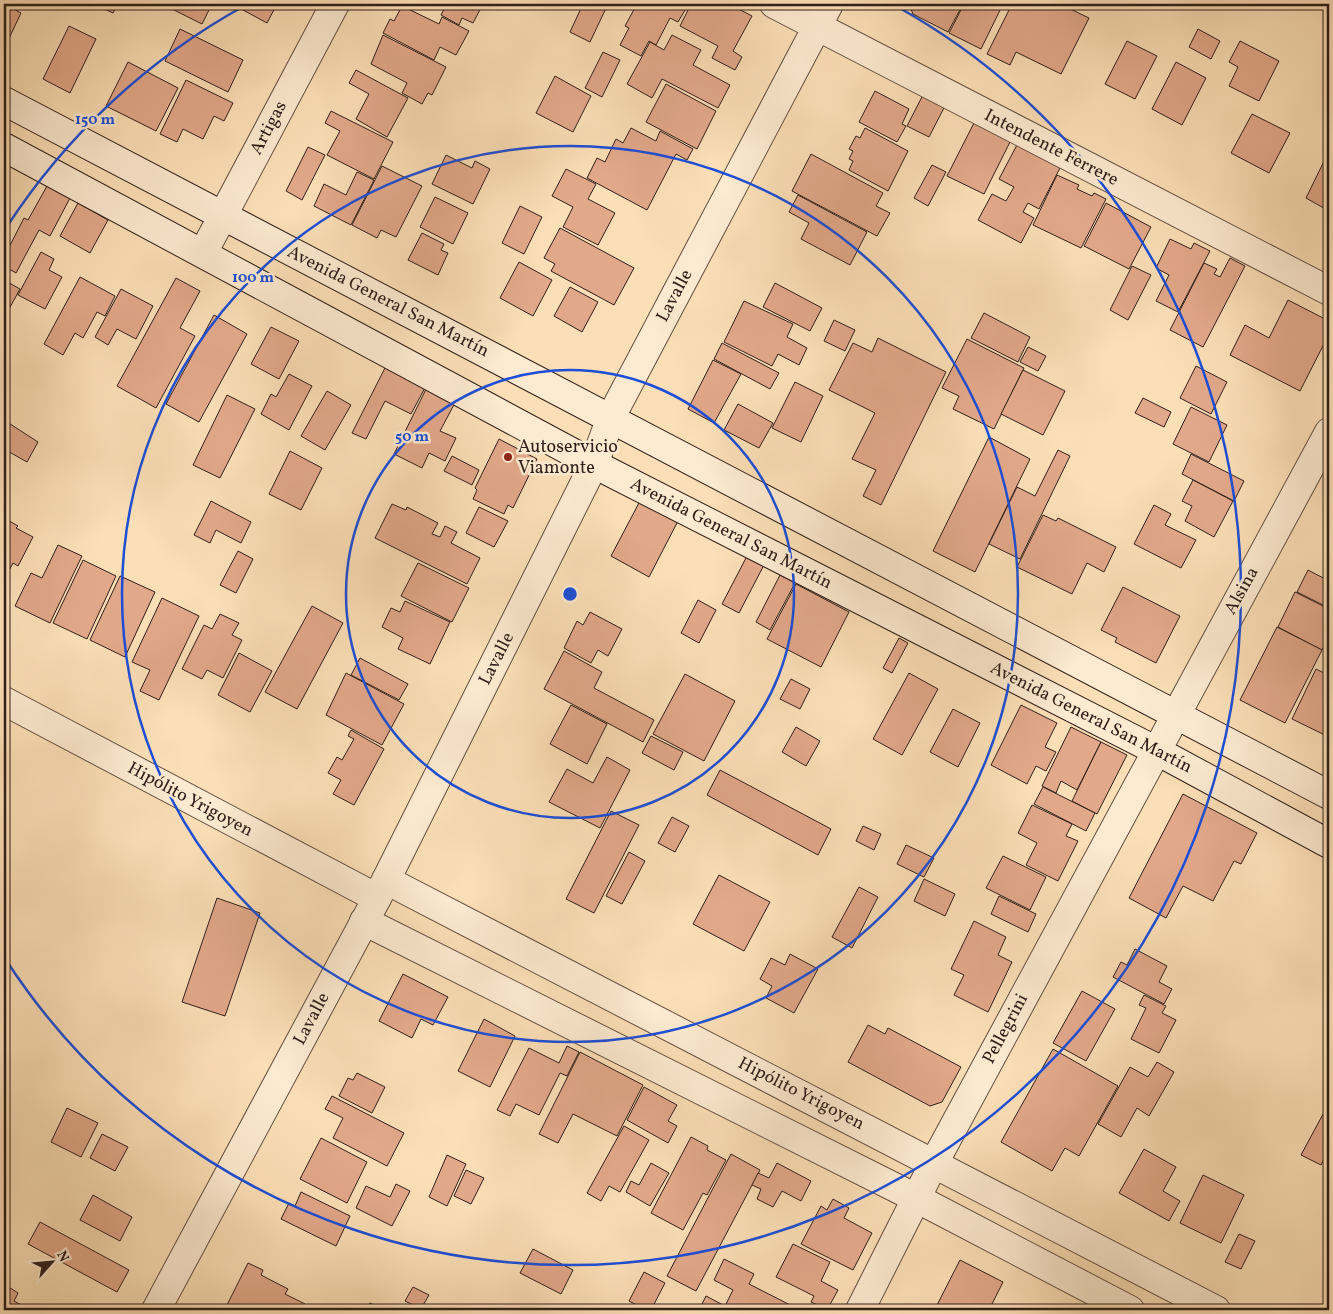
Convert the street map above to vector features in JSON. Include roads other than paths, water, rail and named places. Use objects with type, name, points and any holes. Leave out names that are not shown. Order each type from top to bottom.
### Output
[{"type":"street","name":"Artigas","points":[[203,254],[335,4]]},
{"type":"street","name":"Intendente Ferrere","points":[[774,4],[823,16],[1329,291]]},
{"type":"street","name":"Lavalle","points":[[156,1310],[375,900],[594,464],[611,417],[823,16]]},
{"type":"street","name":"Avenida General San Martín","points":[[4,101],[611,417],[1329,795]]},
{"type":"street","name":"Avenida General San Martín","points":[[4,147],[594,464],[1157,751],[1329,844]]},
{"type":"street","name":"Alsina","points":[[1157,751],[1329,432]]},
{"type":"street","name":"Hipólito Yrigoyen","points":[[4,701],[375,900],[916,1198],[1130,1310]]},
{"type":"street","name":"Pellegrini","points":[[860,1310],[934,1163],[1157,751]]},
{"type":"street","name":"Hipólito Yrigoyen","points":[[375,900],[934,1163],[1216,1310]]},
{"type":"place","name":"Autoservicio Viamonte","points":[[508,457]]}]
